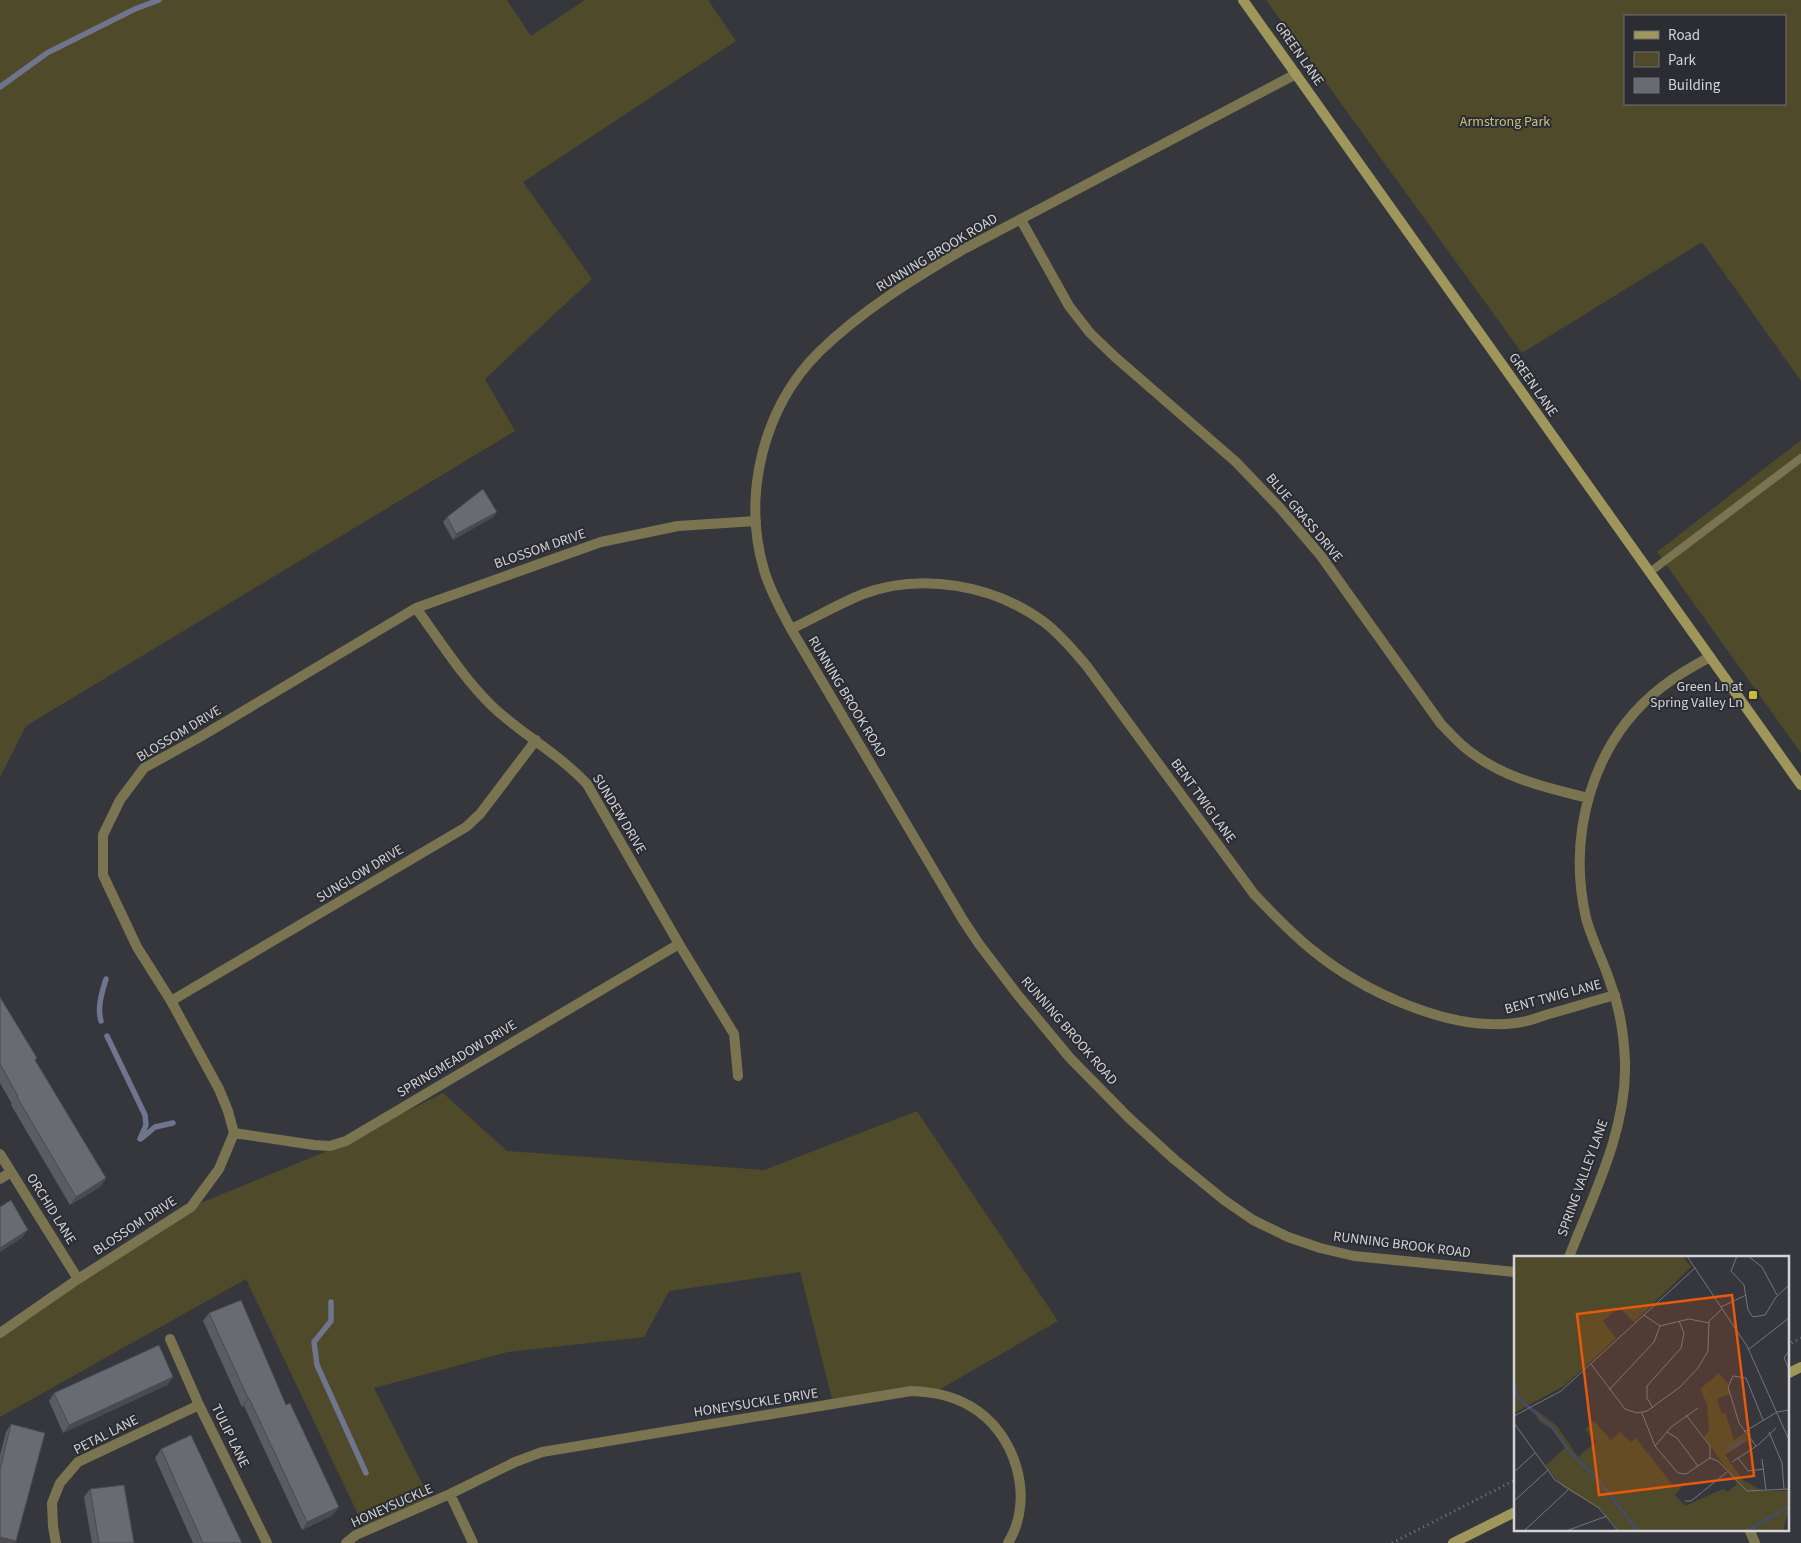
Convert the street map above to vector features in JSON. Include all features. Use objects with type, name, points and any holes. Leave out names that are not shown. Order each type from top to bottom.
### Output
[{"type":"street","name":"GREEN LANE","points":[[1243,0],[1801,785]]},
{"type":"street","name":"RUNNING BROOK ROAD","points":[[1296,74],[964,249],[879,303],[840,334],[818,354],[796,380],[780,407],[768,436],[757,484],[756,521],[758,539],[764,570],[775,599],[791,629],[962,920],[1017,994],[1070,1058],[1129,1118],[1175,1160],[1224,1200],[1253,1220],[1288,1237],[1320,1248],[1354,1256],[1514,1272]]},
{"type":"street","name":"BLUE GRASS DRIVE","points":[[1021,220],[1069,306],[1090,333],[1236,462],[1280,508],[1321,556],[1441,724],[1464,747],[1490,765],[1528,782],[1588,798]]},
{"type":"street","name":"BLOSSOM DRIVE","points":[[0,1333],[78,1279],[191,1207],[219,1169],[234,1133],[219,1089],[171,1002],[137,946],[103,875],[103,835],[120,800],[144,768],[200,737],[416,608],[602,542],[678,526],[756,521]]},
{"type":"street","name":"BENT TWIG LANE","points":[[791,629],[864,594],[893,586],[926,583],[957,586],[987,592],[1015,604],[1044,622],[1066,642],[1086,665],[1254,894],[1282,924],[1312,950],[1346,974],[1388,997],[1426,1012],[1462,1022],[1492,1025],[1518,1023],[1615,995]]},
{"type":"street","name":"SUNDEW DRIVE","points":[[416,608],[476,689],[495,708],[572,768],[587,784],[679,944],[734,1034],[738,1076]]},
{"type":"street","name":"SPRING VALLEY LANE","points":[[1569,1256],[1612,1145],[1623,1096],[1625,1064],[1623,1037],[1615,995],[1587,920],[1581,889],[1579,858],[1588,798],[1605,756],[1618,734],[1638,710],[1660,688],[1710,657]]},
{"type":"street","name":"SUNGLOW DRIVE","points":[[171,1002],[466,827],[480,814],[536,740]]},
{"type":"street","name":"SPRINGMEADOW DRIVE","points":[[234,1133],[314,1145],[330,1146],[346,1141],[679,944]]},
{"type":"street","name":"ORCHID LANE","points":[[0,1154],[78,1279]]},
{"type":"street","points":[[0,1179],[11,1172]]},
{"type":"street","name":"TULIP LANE","points":[[170,1339],[199,1405],[267,1543]]},
{"type":"street","points":[[1788,1374],[1801,1368]]},
{"type":"street","name":"HONEYSUCKLE DRIVE","points":[[450,1494],[515,1462],[542,1452],[911,1391],[931,1392],[952,1397],[972,1406],[1003,1436],[1013,1455],[1019,1476],[1020,1496],[1017,1519],[1008,1543]]},
{"type":"street","name":"PETAL LANE","points":[[56,1543],[52,1503],[60,1483],[78,1462],[199,1405]]},
{"type":"street","points":[[450,1494],[473,1543]]},
{"type":"street","name":"HONEYSUCKLE","points":[[346,1543],[356,1536],[450,1494]]},
{"type":"street","points":[[1453,1543],[1514,1512]]},
{"type":"street","points":[[1749,1530],[1755,1543]]},
{"type":"lane","points":[[1650,572],[1801,458]]},
{"type":"path","points":[[1788,1344],[1801,1338]]},
{"type":"path","points":[[1392,1543],[1514,1481]]},
{"type":"green space","points":[[0,0],[507,0],[531,36],[585,0],[708,0],[736,41],[523,182],[592,279],[485,379],[515,431],[26,726],[0,777]]},
{"type":"green space","name":"Armstrong Park","points":[[1266,0],[1801,0],[1801,381],[1702,242],[1522,353]]},
{"type":"green space","points":[[1801,440],[1801,753],[1657,552]]},
{"type":"green space","points":[[443,1093],[507,1151],[764,1170],[917,1111],[1058,1321],[937,1391],[832,1399],[800,1272],[669,1291],[644,1337],[508,1352],[374,1388],[431,1501],[366,1531],[246,1279],[0,1417],[0,1335],[191,1207],[332,1149]]},
{"type":"building","points":[[483,489],[497,512],[456,534],[447,517]]},
{"type":"building","points":[[0,997],[37,1058],[35,1060],[106,1178],[76,1197],[17,1097],[0,1064]]},
{"type":"building","points":[[11,1200],[28,1230],[0,1248],[0,1207]]},
{"type":"building","points":[[241,1300],[286,1405],[290,1403],[339,1507],[307,1522],[209,1313]]},
{"type":"building","points":[[159,1345],[173,1377],[69,1425],[54,1393]]},
{"type":"building","points":[[11,1424],[45,1433],[16,1541],[0,1537],[0,1470]]},
{"type":"building","points":[[191,1435],[242,1543],[203,1543],[161,1449]]},
{"type":"building","points":[[124,1485],[134,1543],[99,1543],[90,1489]]},
{"type":"waterway","points":[[0,87],[47,53],[135,9],[159,0]]},
{"type":"waterway","points":[[101,1021],[100,1005],[106,979]]},
{"type":"waterway","points":[[107,1036],[145,1115],[146,1125],[140,1139]]},
{"type":"waterway","points":[[142,1138],[155,1127],[173,1123]]},
{"type":"waterway","points":[[331,1302],[331,1321],[314,1342],[317,1365],[366,1473]]},
{"type":"place","name":"Green Ln at Spring Valley Ln","points":[[1753,695]]}]
